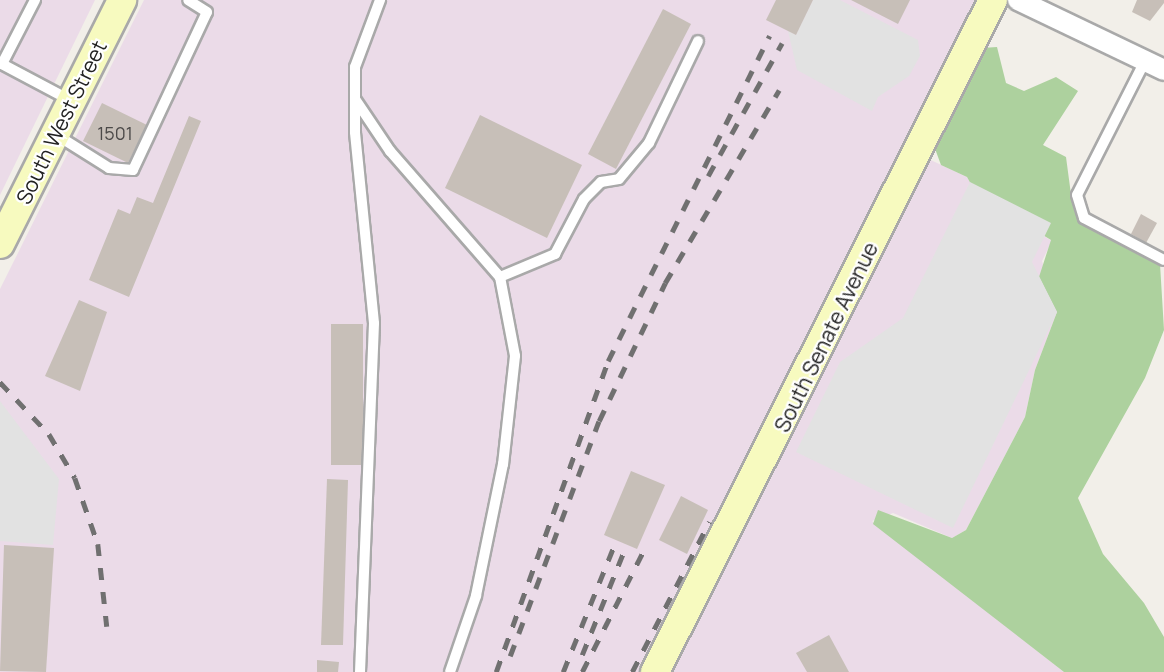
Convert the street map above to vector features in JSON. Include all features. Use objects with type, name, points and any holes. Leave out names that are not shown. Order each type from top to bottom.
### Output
[{"type":"street","name":"South West Street","points":[[0,244],[70,99],[122,0]]},
{"type":"street","name":"South Senate Avenue","points":[[655,672],[993,0]]},
{"type":"street","points":[[1018,0],[1164,70]]},
{"type":"lane","points":[[35,0],[1,63],[70,99]]},
{"type":"lane","points":[[55,134],[109,168],[133,170],[207,12],[188,0]]},
{"type":"lane","points":[[360,672],[374,323],[355,99],[356,67],[380,0]]},
{"type":"lane","points":[[500,278],[555,254],[584,199],[601,182],[619,179],[642,152],[698,41]]},
{"type":"lane","points":[[1145,61],[1077,195],[1084,218],[1164,260]]},
{"type":"lane","points":[[355,99],[390,151],[500,278],[514,356],[503,464],[476,596],[450,672]]},
{"type":"shaded area","points":[[0,0],[95,0],[0,195]]},
{"type":"shaded area","points":[[144,0],[975,0],[905,148],[967,177],[977,195],[1052,241],[1042,261],[1057,312],[1035,370],[1025,417],[966,530],[952,538],[893,513],[872,521],[1064,672],[0,672],[0,289]]},
{"type":"shaded area","points":[[813,0],[840,0],[918,40],[920,56],[909,76],[878,97],[872,111],[797,70],[788,31],[796,35]]},
{"type":"shaded area","points":[[970,182],[1051,223],[1032,262],[1057,312],[953,528],[796,452],[840,362],[903,318]]},
{"type":"shaded area","points":[[0,401],[59,479],[53,545],[0,541]]},
{"type":"green space","points":[[997,47],[1006,83],[1024,91],[1056,77],[1078,91],[1043,145],[1066,157],[1072,202],[1082,224],[1160,264],[1164,330],[1145,378],[1078,498],[1103,554],[1144,603],[1164,637],[1164,672],[1064,672],[873,524],[878,510],[952,538],[966,530],[1025,417],[1035,370],[1057,312],[1039,277],[1051,240],[977,195],[967,177],[941,165],[934,146],[982,48]]},
{"type":"building","points":[[776,0],[813,0],[796,35],[766,20]]},
{"type":"building","points":[[851,0],[910,0],[898,24]]},
{"type":"building","points":[[1137,0],[1164,0],[1164,3],[1150,21],[1132,12]]},
{"type":"building","points":[[663,9],[691,24],[616,169],[588,154]]},
{"type":"building","points":[[102,103],[147,125],[128,163],[83,141]]},
{"type":"building","points":[[480,115],[582,165],[547,238],[445,188]]},
{"type":"building","points":[[189,116],[201,121],[129,297],[89,280],[118,209],[130,214],[137,197],[153,203]]},
{"type":"building","points":[[1141,214],[1157,223],[1146,243],[1131,234]]},
{"type":"building","points":[[79,300],[107,312],[80,391],[45,376]]},
{"type":"building","points":[[331,324],[363,324],[363,465],[331,465]]},
{"type":"building","points":[[631,471],[665,485],[637,549],[604,535]]},
{"type":"building","points":[[327,479],[348,480],[343,645],[321,645]]},
{"type":"building","points":[[681,496],[708,510],[687,554],[659,540]]},
{"type":"building","points":[[4,545],[54,548],[46,672],[0,671]]},
{"type":"building","points":[[829,635],[849,672],[807,672],[796,653]]},
{"type":"building","points":[[317,660],[339,662],[338,672],[317,672]]},
{"type":"railway","points":[[496,672],[608,361],[769,36]]},
{"type":"railway","points":[[708,176],[782,43]]},
{"type":"railway","points":[[510,656],[599,421],[665,283],[779,90]]},
{"type":"railway","points":[[0,382],[49,434],[75,478],[98,544],[107,627]]},
{"type":"railway","points":[[632,672],[709,522]]},
{"type":"railway","points":[[563,672],[616,541]]},
{"type":"railway","points":[[582,655],[626,546]]},
{"type":"railway","points":[[582,672],[645,548]]}]
